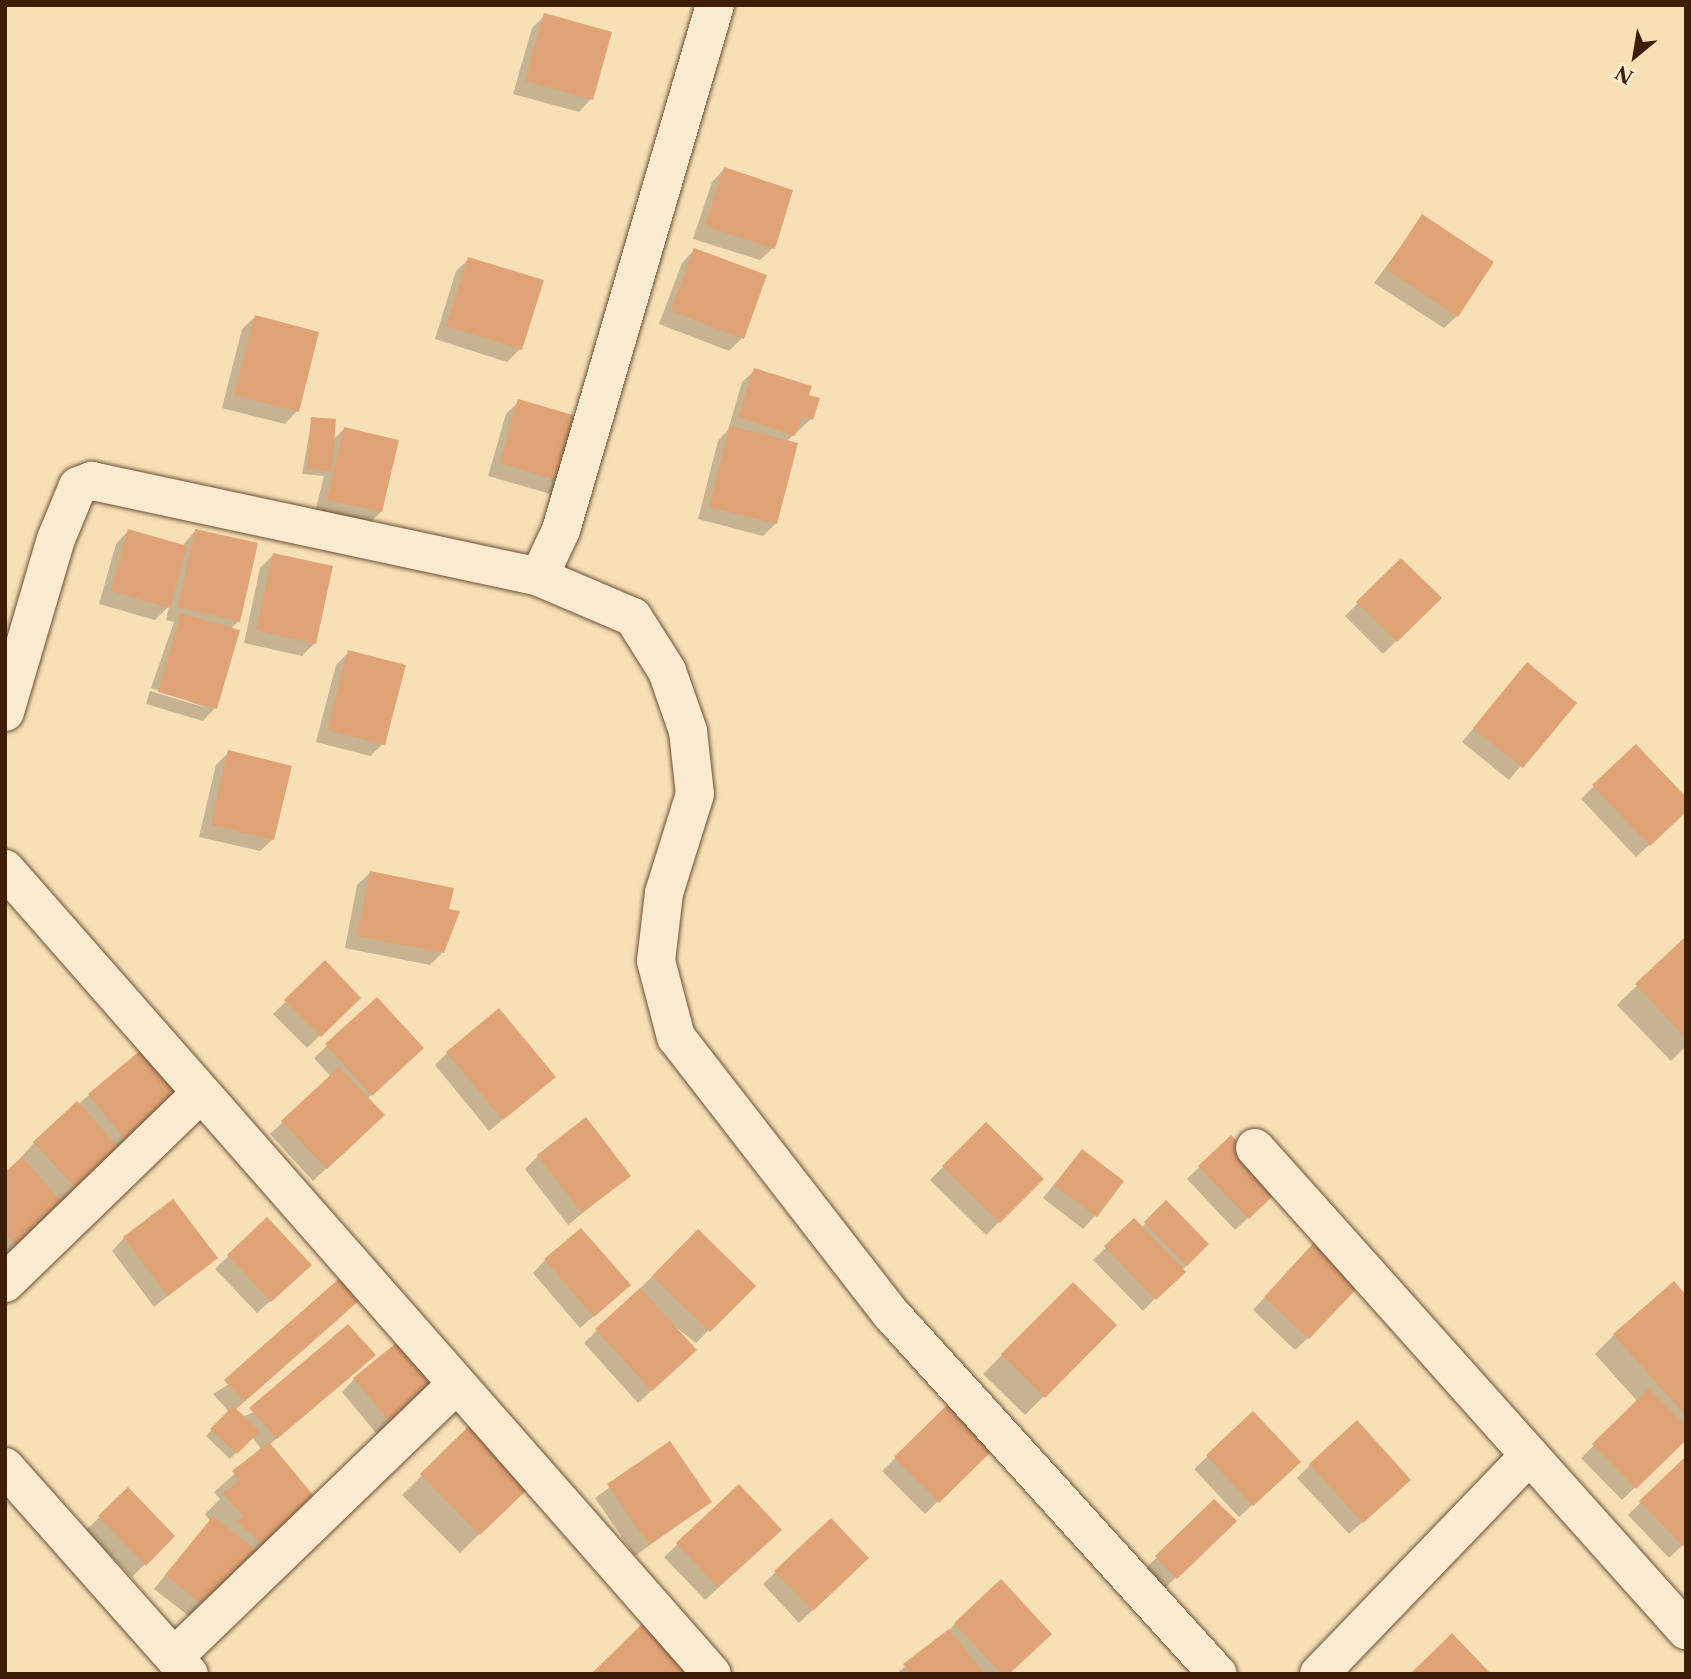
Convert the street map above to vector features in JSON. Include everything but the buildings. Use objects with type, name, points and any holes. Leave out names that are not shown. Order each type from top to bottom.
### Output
[{"type":"street","points":[[539,578],[561,530],[715,5]]},
{"type":"street","points":[[5,712],[56,539],[78,486],[92,481],[539,578],[633,617],[667,671],[688,731],[695,794],[664,893],[656,961],[676,1037],[892,1315],[1218,1674]]},
{"type":"street","points":[[5,869],[454,1387],[712,1674]]},
{"type":"street","points":[[5,1283],[199,1095]]},
{"type":"street","points":[[1255,1148],[1686,1630]]},
{"type":"street","points":[[5,1467],[181,1665],[454,1387]]},
{"type":"street","points":[[1319,1674],[1530,1455]]}]
